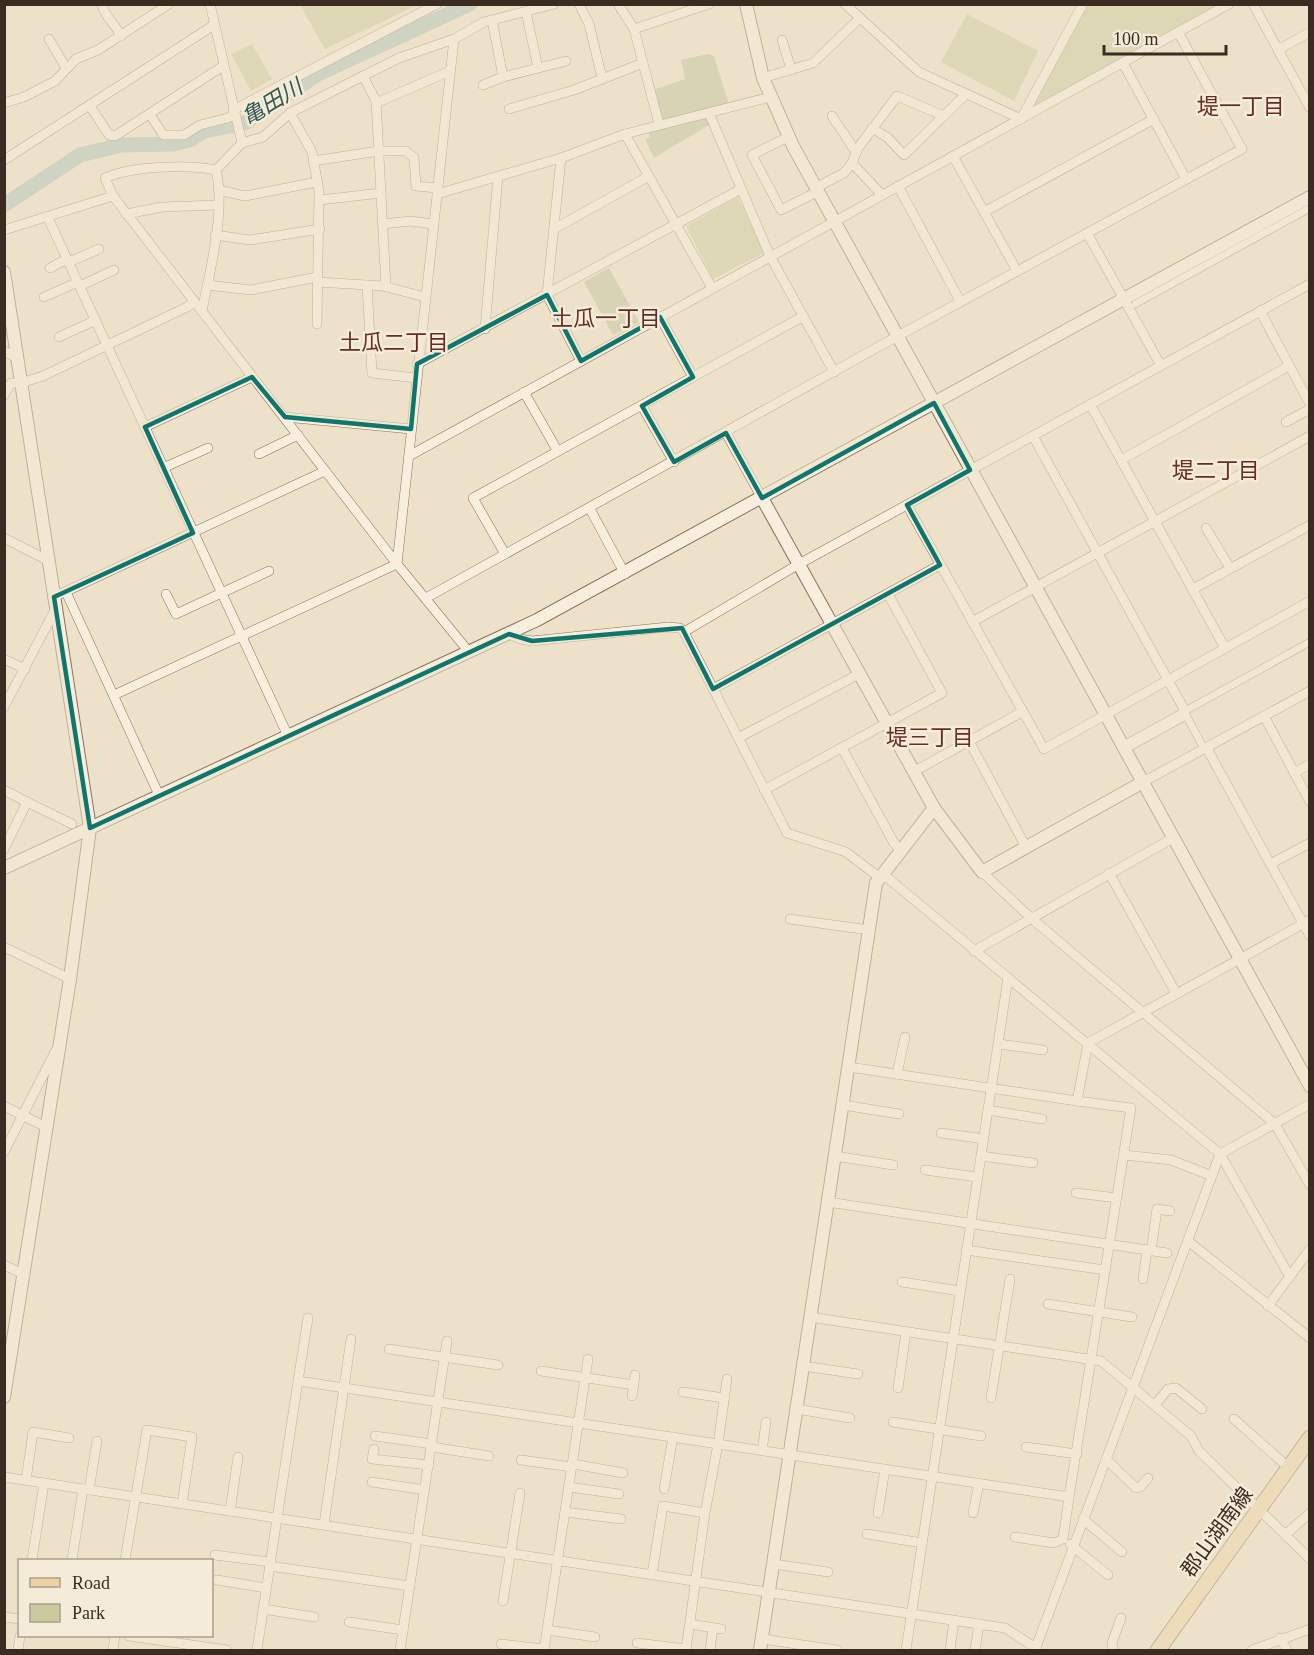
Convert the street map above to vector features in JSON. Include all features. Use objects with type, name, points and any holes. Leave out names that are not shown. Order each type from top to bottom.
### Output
[{"type":"main road","name":"郡山湖南線","points":[[1158,1650],[1310,1438]]},
{"type":"street","points":[[102,4],[104,13],[115,23],[121,36]]},
{"type":"street","points":[[4,103],[44,88],[55,81],[76,58],[121,36],[169,4]]},
{"type":"street","points":[[210,4],[242,143]]},
{"type":"street","points":[[150,114],[166,137],[184,135],[200,125],[224,120],[437,4]]},
{"type":"street","points":[[469,652],[397,564],[112,196],[105,178],[116,173],[180,168],[216,170],[242,143],[263,137],[290,113],[399,58],[454,39],[474,26],[554,4]]},
{"type":"street","points":[[579,4],[589,24],[602,78]]},
{"type":"street","points":[[618,4],[634,29],[660,124]]},
{"type":"street","points":[[634,29],[693,7],[709,4]]},
{"type":"street","points":[[746,4],[764,78],[788,137],[1238,959],[1310,1086]]},
{"type":"street","points":[[845,4],[858,12],[919,72],[1021,119]]},
{"type":"street","points":[[1021,119],[1083,4]]},
{"type":"street","points":[[409,456],[1229,4]]},
{"type":"street","points":[[1253,4],[1310,108]]},
{"type":"street","points":[[526,12],[538,68]]},
{"type":"street","points":[[764,78],[813,63],[858,12]]},
{"type":"street","points":[[492,20],[503,77]]},
{"type":"street","points":[[4,160],[214,25]]},
{"type":"street","points":[[426,598],[590,509],[896,337],[1242,149],[1178,32]]},
{"type":"street","points":[[1278,50],[1310,33]]},
{"type":"street","points":[[50,39],[66,68]]},
{"type":"street","points":[[397,564],[454,39]]},
{"type":"street","points":[[782,40],[791,69]]},
{"type":"street","points":[[483,85],[503,77],[566,61]]},
{"type":"street","points":[[509,109],[574,90],[643,63]]},
{"type":"street","points":[[1123,63],[1186,179]]},
{"type":"street","points":[[90,106],[109,135],[116,136],[223,66]]},
{"type":"street","points":[[376,103],[450,71]]},
{"type":"street","points":[[363,76],[376,103],[386,287]]},
{"type":"street","points":[[872,128],[888,138],[904,155],[966,94]]},
{"type":"street","points":[[788,137],[752,156],[780,210],[844,173],[872,128],[897,96],[944,116]]},
{"type":"street","points":[[313,161],[379,151],[406,151],[414,158],[416,186],[437,191],[561,158],[625,134],[660,124],[770,97]]},
{"type":"street","points":[[290,113],[312,152],[320,200],[317,324]]},
{"type":"street","points":[[708,113],[770,256],[834,372]]},
{"type":"street","points":[[832,117],[856,152]]},
{"type":"street","points":[[984,212],[1154,119]]},
{"type":"street","points":[[625,134],[712,288]]},
{"type":"street","points":[[953,156],[1017,271]]},
{"type":"street","points":[[561,158],[547,296],[581,361]]},
{"type":"street","points":[[852,163],[882,195]]},
{"type":"street","points":[[202,311],[215,235],[218,190],[216,170]]},
{"type":"street","points":[[485,329],[498,176]]},
{"type":"street","points":[[554,229],[649,176]]},
{"type":"street","points":[[218,190],[245,196],[317,182]]},
{"type":"street","points":[[897,186],[960,302]]},
{"type":"street","points":[[417,364],[677,226],[741,189]]},
{"type":"street","points":[[320,200],[381,193]]},
{"type":"street","points":[[4,230],[112,196]]},
{"type":"street","points":[[1129,302],[1310,197]]},
{"type":"street","points":[[126,214],[162,207],[217,205]]},
{"type":"street","points":[[4,868],[509,634],[625,574],[934,403],[1310,208]]},
{"type":"street","points":[[48,218],[288,736]]},
{"type":"street","points":[[383,224],[411,221],[433,224]]},
{"type":"street","points":[[215,235],[250,240],[320,229]]},
{"type":"street","points":[[1087,233],[1129,302],[1160,364]]},
{"type":"street","points":[[50,268],[99,249]]},
{"type":"street","points":[[44,297],[114,270]]},
{"type":"street","points":[[4,272],[7,304],[90,828],[70,978],[4,1397]]},
{"type":"street","points":[[207,285],[251,290],[317,280],[386,287],[425,297]]},
{"type":"street","points":[[684,632],[799,564],[1160,364],[1310,284]]},
{"type":"street","points":[[367,285],[372,373],[416,378]]},
{"type":"street","points":[[4,395],[11,382],[21,383],[43,376],[194,302]]},
{"type":"street","points":[[1260,311],[1310,404]]},
{"type":"street","points":[[660,317],[693,377]]},
{"type":"street","points":[[505,554],[473,498],[802,317]]},
{"type":"street","points":[[59,337],[96,320]]},
{"type":"street","points":[[4,351],[17,358]]},
{"type":"street","points":[[1121,460],[1289,366]]},
{"type":"street","points":[[145,427],[252,377]]},
{"type":"street","points":[[524,392],[557,450]]},
{"type":"street","points":[[1090,404],[1225,648]]},
{"type":"street","points":[[642,406],[674,462]]},
{"type":"street","points":[[1286,422],[1310,409]]},
{"type":"street","points":[[285,417],[411,429]]},
{"type":"street","points":[[726,433],[913,772],[934,808],[982,872],[1031,918],[1275,1124],[1310,1185]]},
{"type":"street","points":[[259,454],[298,435]]},
{"type":"street","points":[[1033,436],[1270,864],[1306,922],[1310,936]]},
{"type":"street","points":[[972,622],[1310,436]]},
{"type":"street","points":[[163,468],[208,448]]},
{"type":"street","points":[[4,708],[55,604],[66,592],[325,471]]},
{"type":"street","points":[[906,505],[1044,749],[1310,601]]},
{"type":"street","points":[[590,509],[625,574]]},
{"type":"street","points":[[1206,528],[1230,568]]},
{"type":"street","points":[[1192,589],[1308,530]]},
{"type":"street","points":[[4,538],[49,561]]},
{"type":"street","points":[[114,695],[397,564]]},
{"type":"street","points":[[713,690],[940,565]]},
{"type":"street","points":[[166,594],[176,614],[269,571]]},
{"type":"street","points":[[66,592],[159,795]]},
{"type":"street","points":[[764,790],[942,693],[888,594]]},
{"type":"street","points":[[509,634],[532,641],[668,627],[680,628],[787,833],[846,852],[881,876],[1088,1043],[1220,1154],[1290,1277]]},
{"type":"street","points":[[1129,745],[1310,642]]},
{"type":"street","points":[[1186,713],[1310,648]]},
{"type":"street","points":[[4,659],[25,669]]},
{"type":"street","points":[[738,738],[859,674]]},
{"type":"street","points":[[982,872],[1204,746],[1310,691]]},
{"type":"street","points":[[913,772],[1022,712]]},
{"type":"street","points":[[1264,716],[1310,802]]},
{"type":"street","points":[[969,741],[1026,847]]},
{"type":"street","points":[[842,748],[894,843],[901,851]]},
{"type":"street","points":[[1294,773],[1310,764]]},
{"type":"street","points":[[4,790],[72,824]]},
{"type":"street","points":[[4,849],[27,801]]},
{"type":"street","points":[[837,1650],[761,1645],[876,883],[934,808]]},
{"type":"street","points":[[974,951],[1173,838]]},
{"type":"street","points":[[1270,864],[1310,843]]},
{"type":"street","points":[[1109,873],[1176,993]]},
{"type":"street","points":[[790,919],[869,930]]},
{"type":"street","points":[[1077,1101],[1088,1043],[1306,922]]},
{"type":"street","points":[[4,947],[70,978]]},
{"type":"street","points":[[906,1650],[1008,978]]},
{"type":"street","points":[[897,1074],[905,1037]]},
{"type":"street","points":[[4,1152],[59,1043]]},
{"type":"street","points":[[999,1044],[1043,1050]]},
{"type":"street","points":[[849,1066],[1131,1108],[1063,1539]]},
{"type":"street","points":[[4,1477],[1005,1628],[1032,1648],[1074,1545],[1220,1154],[1310,1104]]},
{"type":"street","points":[[843,1105],[899,1114]]},
{"type":"street","points":[[4,1106],[46,1127]]},
{"type":"street","points":[[988,1110],[1042,1119]]},
{"type":"street","points":[[941,1133],[984,1139]]},
{"type":"street","points":[[1124,1155],[1171,1160],[1212,1176]]},
{"type":"street","points":[[835,1156],[893,1165]]},
{"type":"street","points":[[981,1156],[1033,1163]]},
{"type":"street","points":[[925,1170],[977,1177]]},
{"type":"street","points":[[1076,1193],[1117,1198]]},
{"type":"street","points":[[828,1202],[1167,1253]]},
{"type":"street","points":[[1143,1279],[1157,1209],[1170,1211]]},
{"type":"street","points":[[1188,1241],[1310,1338]]},
{"type":"street","points":[[1268,1306],[1310,1249]]},
{"type":"street","points":[[966,1250],[1105,1270]]},
{"type":"street","points":[[4,1265],[25,1275]]},
{"type":"street","points":[[991,1398],[1010,1279]]},
{"type":"street","points":[[902,1282],[960,1291]]},
{"type":"street","points":[[1048,1304],[1099,1314],[1132,1317]]},
{"type":"street","points":[[810,1317],[1103,1362],[1191,1436],[1199,1451],[1310,1559]]},
{"type":"street","points":[[257,1650],[308,1318]]},
{"type":"street","points":[[898,1388],[906,1332]]},
{"type":"street","points":[[324,1524],[351,1339]]},
{"type":"street","points":[[400,1650],[447,1341]]},
{"type":"street","points":[[389,1348],[498,1365]]},
{"type":"street","points":[[501,1644],[544,1650],[588,1359]]},
{"type":"street","points":[[803,1366],[858,1374]]},
{"type":"street","points":[[541,1371],[586,1378],[634,1380],[632,1396]]},
{"type":"street","points":[[637,1643],[686,1650],[727,1379]]},
{"type":"street","points":[[298,1381],[1069,1497]]},
{"type":"street","points":[[1155,1405],[1168,1389],[1176,1388],[1202,1409]]},
{"type":"street","points":[[683,1392],[724,1398]]},
{"type":"street","points":[[797,1409],[850,1418]]},
{"type":"street","points":[[1234,1419],[1289,1468]]},
{"type":"street","points":[[762,1451],[766,1422]]},
{"type":"street","points":[[893,1422],[981,1436]]},
{"type":"street","points":[[125,1559],[147,1430],[192,1437],[182,1504]]},
{"type":"street","points":[[26,1480],[33,1432],[69,1438]]},
{"type":"street","points":[[375,1436],[489,1456]]},
{"type":"street","points":[[664,1489],[673,1437]]},
{"type":"street","points":[[72,1559],[97,1442]]},
{"type":"street","points":[[1026,1447],[1077,1454]]},
{"type":"street","points":[[374,1449],[372,1459],[429,1465]]},
{"type":"street","points":[[230,1510],[238,1457]]},
{"type":"street","points":[[1106,1459],[1136,1488],[1140,1488],[1148,1478]]},
{"type":"street","points":[[521,1460],[623,1473]]},
{"type":"street","points":[[878,1513],[885,1469]]},
{"type":"street","points":[[372,1482],[425,1490]]},
{"type":"street","points":[[32,1559],[44,1483]]},
{"type":"street","points":[[973,1513],[979,1483]]},
{"type":"street","points":[[569,1487],[619,1494]]},
{"type":"street","points":[[503,1601],[520,1493]]},
{"type":"street","points":[[652,1574],[663,1506],[705,1513]]},
{"type":"street","points":[[565,1512],[621,1519]]},
{"type":"street","points":[[1285,1535],[1310,1513]]},
{"type":"street","points":[[1083,1519],[1122,1552]]},
{"type":"street","points":[[867,1534],[922,1543]]},
{"type":"street","points":[[1015,1537],[1054,1543],[1063,1539]]},
{"type":"street","points":[[1063,1539],[1074,1545],[1108,1575]]},
{"type":"street","points":[[215,1555],[410,1586]]},
{"type":"street","points":[[774,1564],[828,1572]]},
{"type":"street","points":[[217,1580],[266,1588]]},
{"type":"street","points":[[263,1609],[314,1617]]},
{"type":"street","points":[[1113,1650],[1112,1643],[1121,1618]]},
{"type":"street","points":[[950,1650],[954,1621]]},
{"type":"street","points":[[349,1622],[404,1630]]},
{"type":"street","points":[[690,1624],[717,1628],[711,1650]]},
{"type":"street","points":[[975,1650],[979,1624]]},
{"type":"street","points":[[1252,1650],[1310,1629]]},
{"type":"street","points":[[547,1630],[595,1636]]},
{"type":"street","points":[[142,1637],[227,1650]]},
{"type":"street","points":[[1280,1638],[1287,1650]]},
{"type":"highlighted area","points":[[547,295],[581,361],[660,317],[693,377],[642,406],[674,462],[726,433],[762,498],[934,403],[970,470],[907,505],[940,565],[713,689],[682,628],[532,641],[509,634],[90,828],[54,597],[193,533],[145,427],[252,377],[285,417],[411,429],[417,364]]},
{"type":"green space","points":[[300,5],[417,5],[325,49]]},
{"type":"green space","points":[[1087,5],[1221,5],[1031,108]]},
{"type":"green space","points":[[967,14],[1038,51],[1014,101],[941,62]]},
{"type":"green space","points":[[252,44],[272,79],[251,91],[231,54]]},
{"type":"green space","points":[[708,54],[714,56],[729,105],[663,119],[660,117],[653,90],[685,79],[681,60]]},
{"type":"green space","points":[[706,118],[709,125],[654,158],[645,139],[650,138],[648,132]]},
{"type":"green space","points":[[738,197],[764,253],[713,279],[686,226]]},
{"type":"green space","points":[[609,268],[639,322],[613,335],[584,282]]},
{"type":"waterway","name":"亀田川","points":[[4,205],[80,155],[122,145],[173,144],[190,140],[204,131],[245,123],[318,74],[470,4]]},
{"type":"district","name":"堤一丁目","points":[[1241,106]]},
{"type":"district","name":"土瓜一丁目","points":[[606,318]]},
{"type":"district","name":"土瓜二丁目","points":[[394,342]]},
{"type":"district","name":"堤二丁目","points":[[1216,470]]},
{"type":"district","name":"堤三丁目","points":[[930,737]]}]
